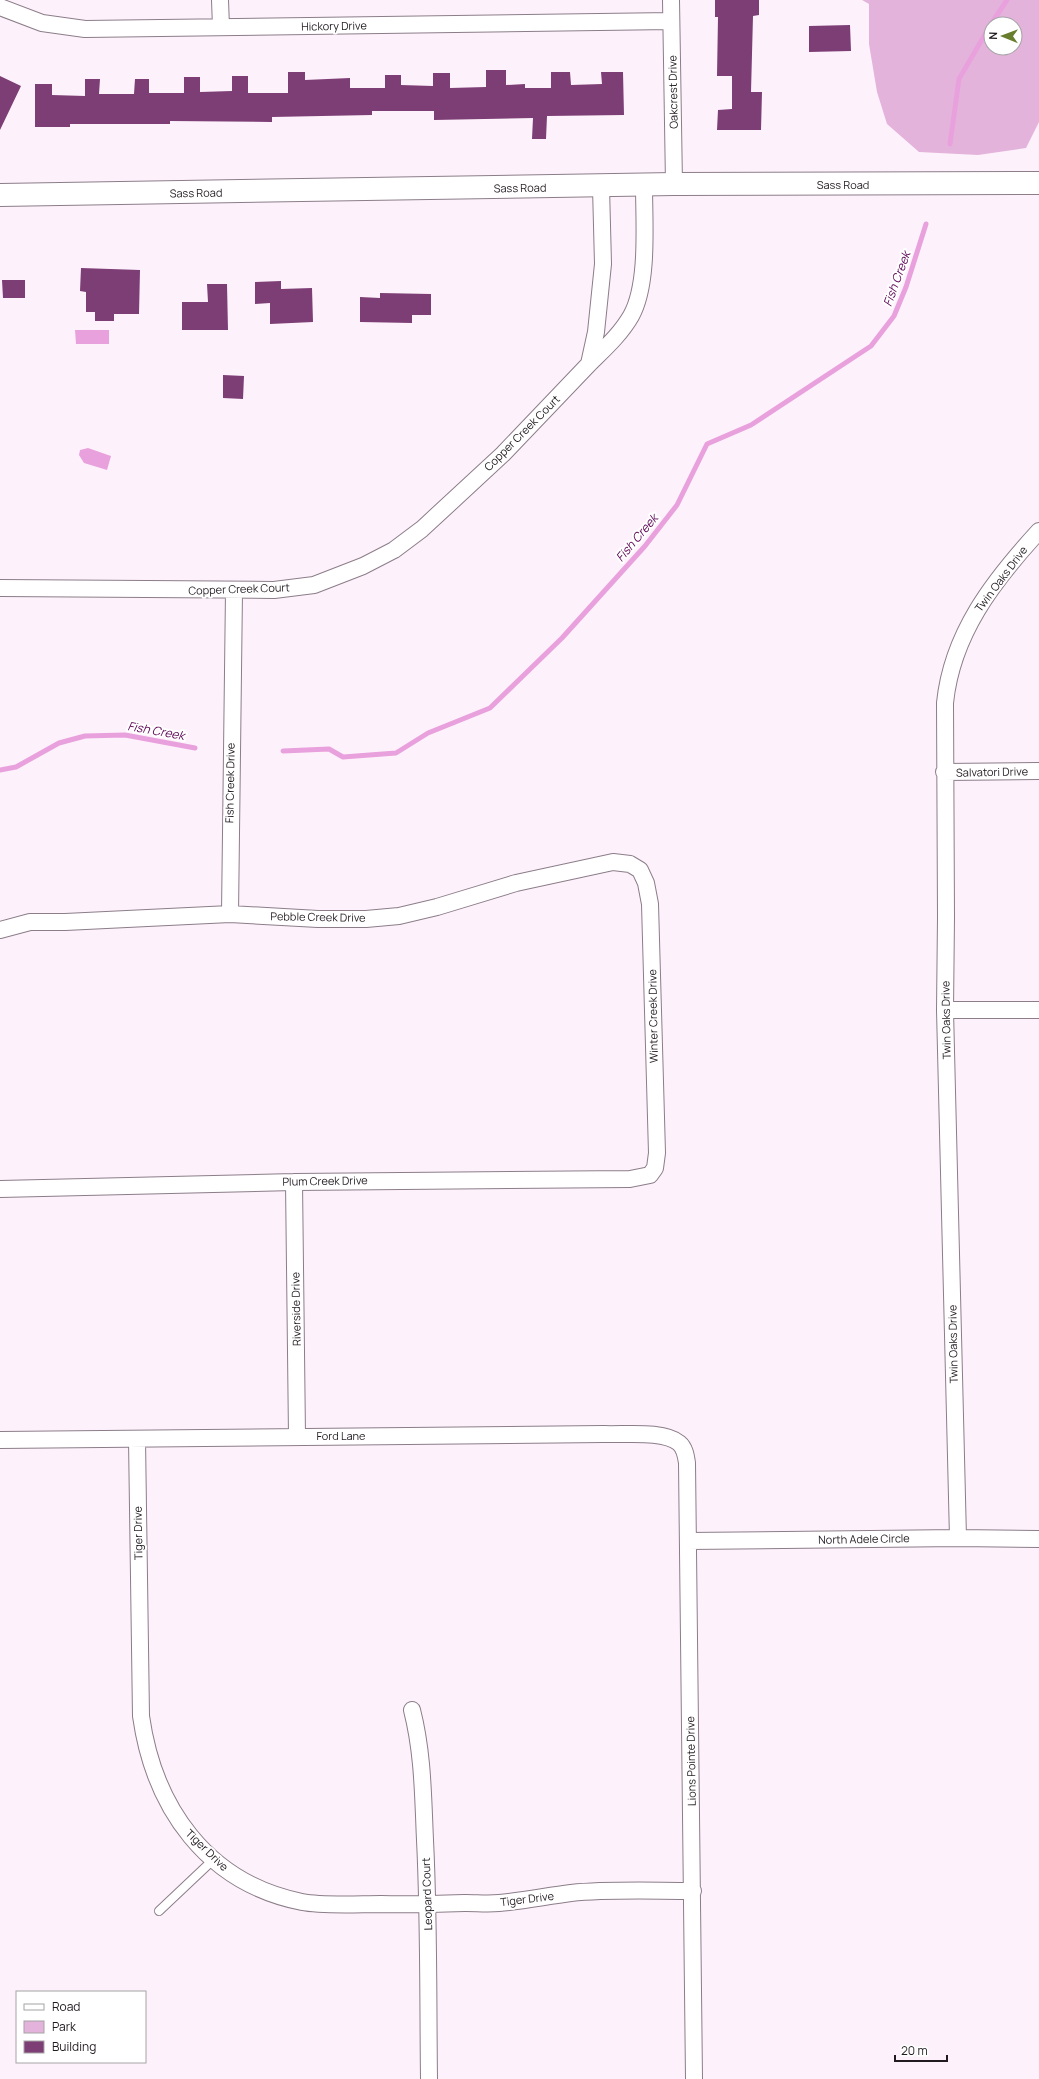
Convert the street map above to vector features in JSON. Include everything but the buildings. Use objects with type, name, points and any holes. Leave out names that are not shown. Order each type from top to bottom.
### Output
[{"type":"street","points":[[220,0],[221,27]]},
{"type":"street","name":"Oakcrest Drive","points":[[671,0],[674,184]]},
{"type":"street","name":"Hickory Drive","points":[[0,7],[26,18],[63,27],[85,29],[671,21]]},
{"type":"street","name":"Sass Road","points":[[0,195],[601,187],[674,184],[1039,183]]},
{"type":"street","name":"Copper Creek Court","points":[[0,588],[234,591],[274,590],[314,585],[363,566],[394,550],[422,529],[503,454],[616,337],[632,315],[639,292],[643,270],[644,186]]},
{"type":"street","points":[[589,364],[596,332],[603,264],[601,187]]},
{"type":"street","name":"Twin Oaks Drive","points":[[958,1538],[945,1010],[945,703],[947,685],[956,652],[964,633],[982,601],[1003,572],[1039,531]]},
{"type":"street","name":"Fish Creek Drive","points":[[230,914],[230,788],[234,591]]},
{"type":"street","name":"Salvatori Drive","points":[[944,772],[1039,771]]},
{"type":"street","name":"Pebble Creek Drive","points":[[0,930],[30,922],[65,922],[230,914],[318,919],[366,919],[399,916],[437,908],[516,883],[571,870],[613,862],[630,864]]},
{"type":"street","name":"Winter Creek Drive","points":[[630,864],[640,870],[646,883],[650,904],[657,1153],[654,1168],[650,1175]]},
{"type":"street","points":[[945,1010],[1039,1010]]},
{"type":"street","name":"Plum Creek Drive","points":[[0,1189],[294,1182],[630,1179],[650,1175]]},
{"type":"street","name":"Riverside Drive","points":[[294,1182],[297,1436]]},
{"type":"street","name":"Ford Lane","points":[[0,1440],[297,1436],[634,1435],[665,1436],[681,1444]]},
{"type":"street","name":"Tiger Drive","points":[[137,1439],[141,1716],[144,1735],[156,1778],[171,1810],[186,1831],[213,1860],[230,1873],[253,1886],[278,1896],[303,1902],[428,1905],[498,1903],[603,1891],[693,1891]]},
{"type":"street","name":"Lions Pointe Drive","points":[[681,1444],[685,1452],[687,1463],[694,2079]]},
{"type":"street","name":"North Adele Circle","points":[[688,1541],[958,1538],[1039,1539]]},
{"type":"street","name":"Leopard Court","points":[[412,1710],[419,1738],[422,1766],[428,1905],[428,2079]]},
{"type":"lane","points":[[159,1911],[213,1860]]},
{"type":"green space","points":[[862,0],[1039,0],[1039,122],[1026,148],[978,155],[919,152],[887,124],[877,92],[869,44],[869,4]]},
{"type":"shaded area","points":[[75,330],[109,330],[109,344],[76,344]]},
{"type":"shaded area","points":[[88,448],[111,456],[107,470],[84,463],[79,455],[80,450]]},
{"type":"waterway","name":"Fish Creek","points":[[996,16],[1007,0]]},
{"type":"waterway","name":"Fish Creek","points":[[950,144],[959,79],[983,38]]},
{"type":"waterway","name":"Fish Creek","points":[[283,751],[329,749],[343,757],[396,753],[428,733],[490,708],[562,638],[645,546],[677,505],[707,444],[751,425],[871,346],[894,316],[906,287],[926,224]]},
{"type":"waterway","name":"Fish Creek","points":[[0,770],[16,767],[59,743],[85,736],[125,735],[195,748]]}]
